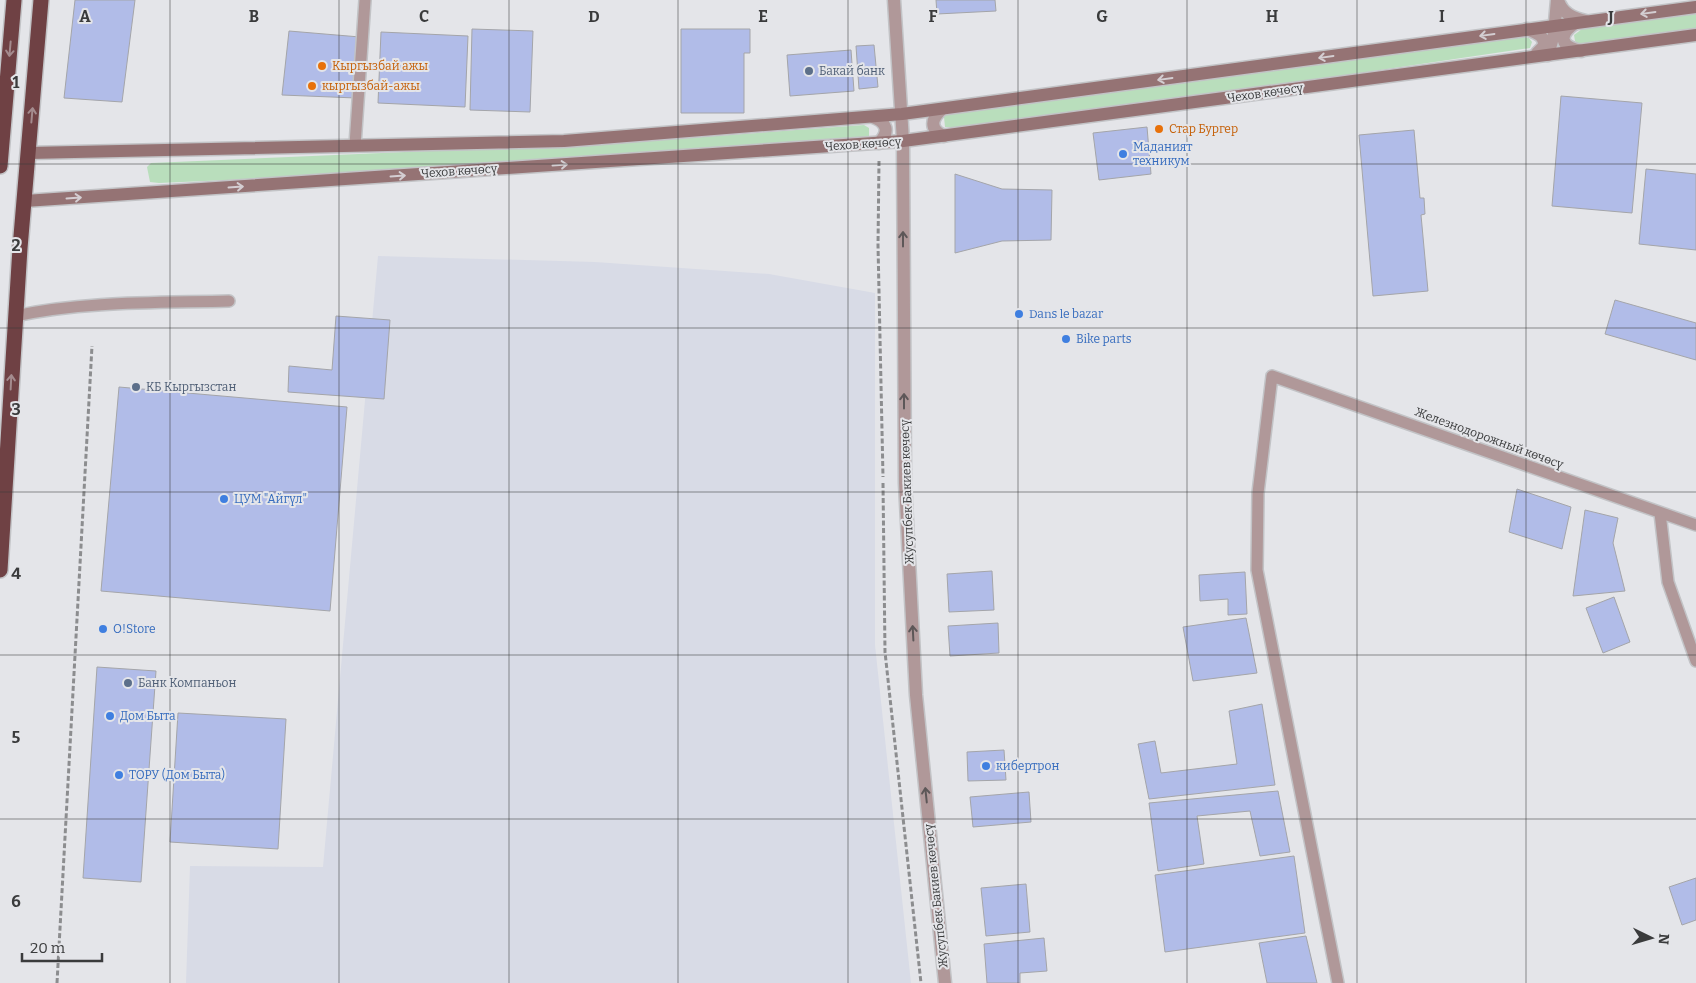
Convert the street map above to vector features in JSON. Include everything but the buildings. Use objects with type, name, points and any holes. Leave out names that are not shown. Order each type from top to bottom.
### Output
[{"type":"highway","points":[[0,166],[14,0]]},
{"type":"highway","points":[[0,570],[15,316],[42,0]]},
{"type":"street","name":"Жусупбек Бакиев көчөсү","points":[[894,0],[903,141],[904,483],[916,695],[945,983]]},
{"type":"street","points":[[1558,0],[1561,9],[1582,22]]},
{"type":"street","points":[[1548,55],[1555,26],[1558,0]]},
{"type":"street","points":[[28,153],[564,141],[873,117],[1696,6]]},
{"type":"street","points":[[1581,51],[1571,49],[1565,45],[1563,39],[1566,31],[1582,22]]},
{"type":"street","points":[[1527,29],[1542,36],[1544,41],[1544,46],[1530,57]]},
{"type":"street","name":"Чехов көчөсү","points":[[25,201],[903,141],[1696,35]]},
{"type":"street","points":[[942,109],[933,118],[932,126],[936,132],[944,136]]},
{"type":"street","points":[[873,117],[881,120],[886,130],[886,135],[879,143]]},
{"type":"lane","points":[[355,145],[365,0]]},
{"type":"lane","points":[[15,316],[48,308],[100,304],[229,301]]},
{"type":"lane","name":"Железнодорожный көчөсү","points":[[1338,983],[1257,570],[1258,492],[1272,376],[1696,525]]},
{"type":"lane","points":[[1660,513],[1668,582],[1696,660]]},
{"type":"path","points":[[56,983],[92,346]]},
{"type":"shaded area","points":[[378,256],[595,262],[769,274],[875,293],[875,645],[911,983],[186,983],[190,866],[323,867]]},
{"type":"green space","points":[[1696,14],[1696,29],[1584,44],[1578,44],[1575,41],[1574,35],[1582,29]]},
{"type":"green space","points":[[1517,36],[1529,38],[1532,42],[1530,48],[1238,91],[958,127],[945,127],[944,117],[949,113]]},
{"type":"green space","points":[[864,125],[869,128],[869,137],[865,139],[427,171],[159,183],[150,182],[147,167],[151,163],[567,147]]},
{"type":"place","name":"Кыргызбай ажы","points":[[322,66]]},
{"type":"place","name":"Бакай банк","points":[[809,71]]},
{"type":"place","name":"кыргызбай-ажы","points":[[312,86]]},
{"type":"place","name":"Стар Бургер","points":[[1159,129]]},
{"type":"place","name":"Маданият техникум","points":[[1123,154]]},
{"type":"place","name":"Dans le bazar","points":[[1019,314]]},
{"type":"place","name":"Bike parts","points":[[1066,339]]},
{"type":"place","name":"КБ Кыргызстан","points":[[136,387]]},
{"type":"place","name":"ЦУМ \"Айгүл\"","points":[[224,499]]},
{"type":"place","name":"O!Store","points":[[103,629]]},
{"type":"place","name":"Банк Компаньон","points":[[128,683]]},
{"type":"place","name":"Дом Быта","points":[[110,716]]},
{"type":"place","name":"кибертрон","points":[[986,766]]},
{"type":"place","name":"ТОРУ (Дом Быта)","points":[[119,775]]}]
